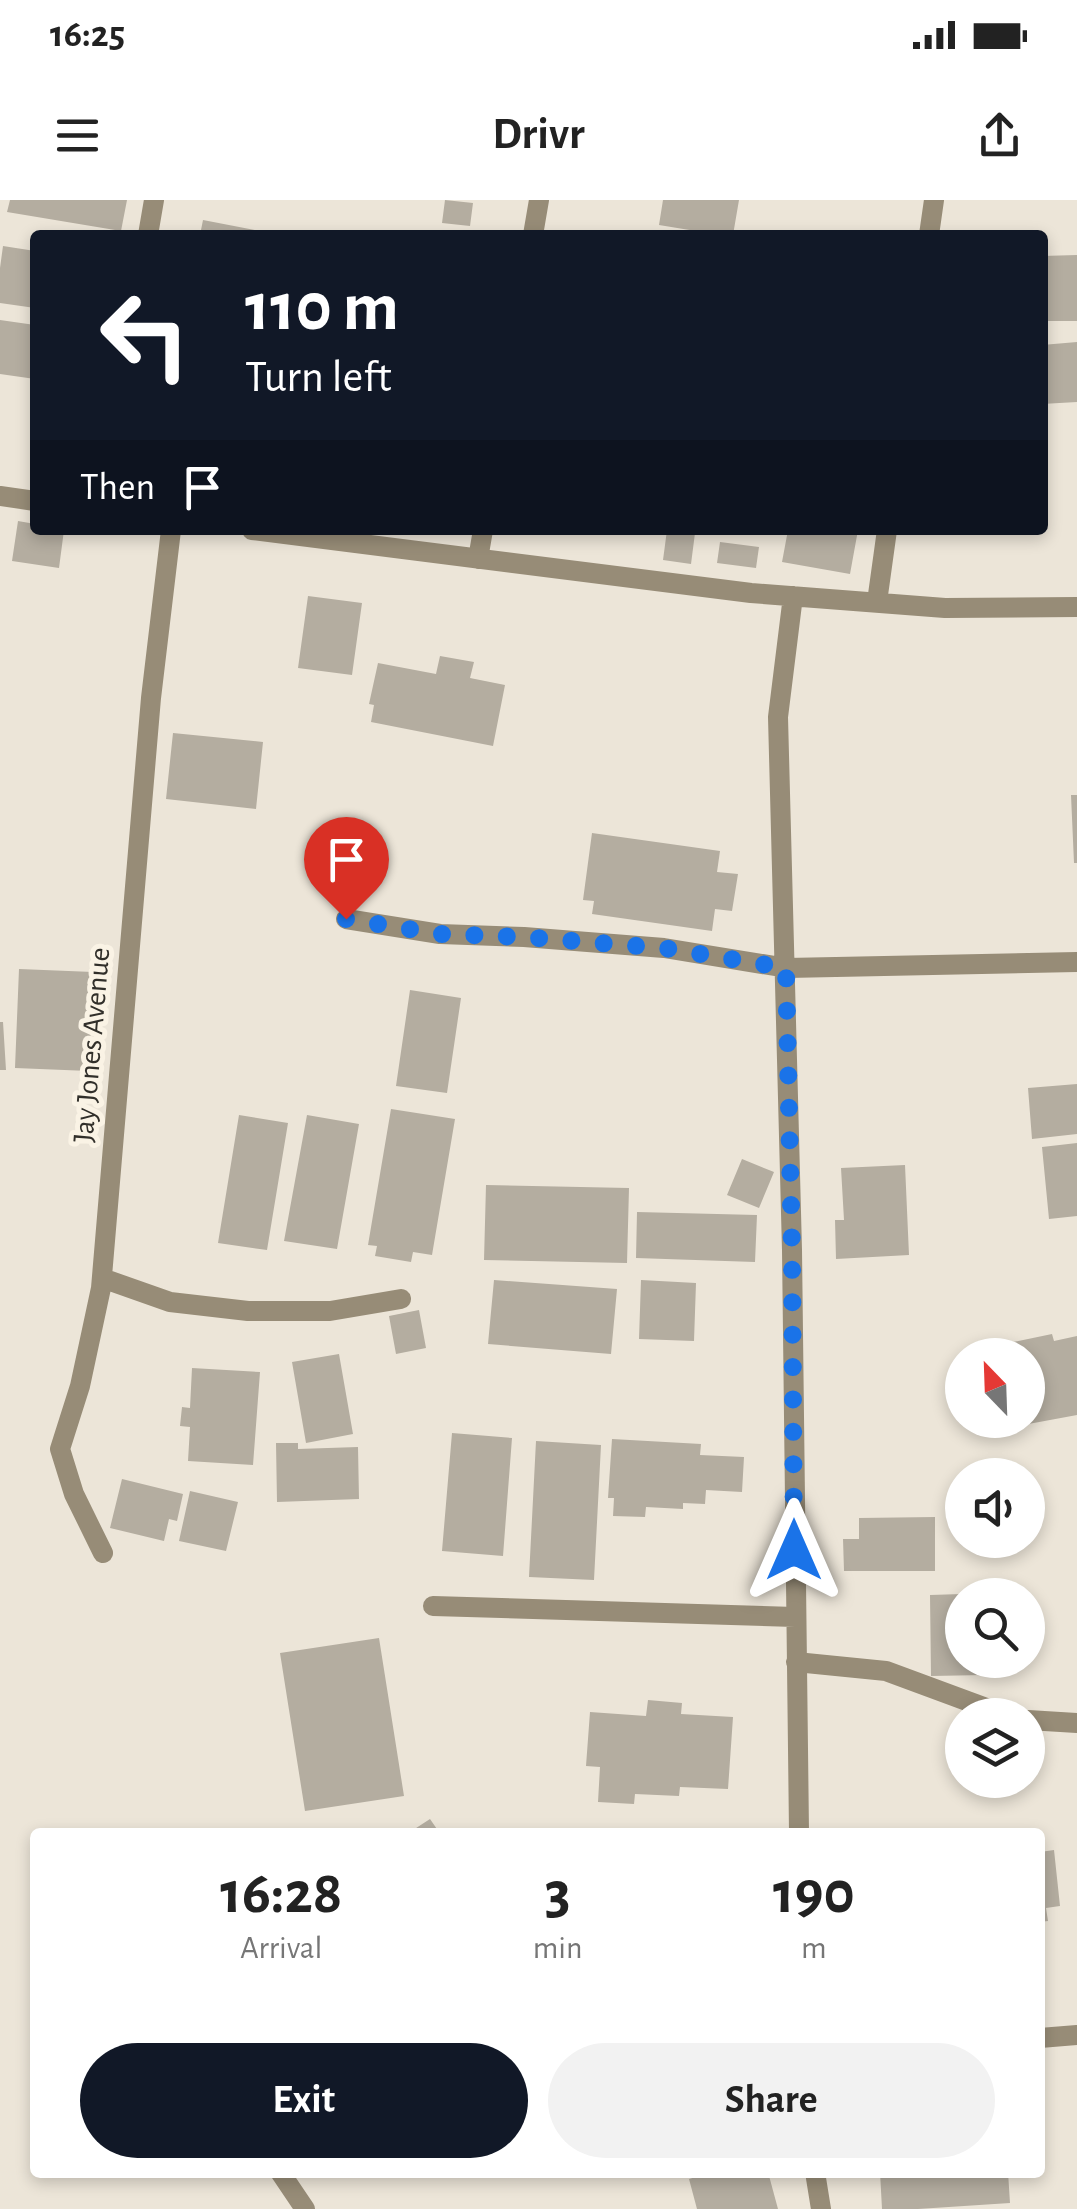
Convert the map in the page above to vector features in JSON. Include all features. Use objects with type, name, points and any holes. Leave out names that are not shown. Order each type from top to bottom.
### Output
[{"type":"street","points":[[149,230],[154,200]]},
{"type":"street","points":[[534,230],[539,200]]},
{"type":"street","points":[[930,230],[934,200]]},
{"type":"street","points":[[0,496],[30,500]]},
{"type":"street","name":"Jay Jones Avenue","points":[[103,1553],[74,1494],[60,1448],[80,1386],[102,1278],[151,698],[170,535]]},
{"type":"street","points":[[291,535],[793,596],[944,608],[1077,607]]},
{"type":"street","points":[[478,559],[482,535]]},
{"type":"street","points":[[877,602],[887,535]]},
{"type":"street","points":[[793,596],[778,716],[792,1250],[799,1828]]},
{"type":"street","points":[[346,919],[440,934],[664,948],[786,968],[1077,962]]},
{"type":"street","points":[[102,1278],[170,1302],[248,1311],[330,1311],[401,1299]]},
{"type":"street","points":[[433,1606],[795,1617]]},
{"type":"street","points":[[796,1662],[886,1671],[960,1698]]},
{"type":"street","points":[[1045,1721],[1077,1723]]},
{"type":"street","points":[[1045,2038],[1077,2035]]},
{"type":"street","points":[[284,2178],[305,2209]]},
{"type":"street","points":[[816,2178],[821,2209]]},
{"type":"building","points":[[10,200],[127,200],[121,230],[7,212]]},
{"type":"building","points":[[445,200],[473,203],[470,226],[442,223]]},
{"type":"building","points":[[663,200],[739,200],[734,230],[659,225]]},
{"type":"building","points":[[203,220],[255,230],[201,230]]},
{"type":"building","points":[[3,246],[30,250],[30,307],[0,303]]},
{"type":"building","points":[[1077,255],[1077,321],[1048,321],[1048,256]]},
{"type":"building","points":[[0,320],[30,324],[30,378],[0,374]]},
{"type":"building","points":[[1077,342],[1077,402],[1048,404],[1048,344]]},
{"type":"building","points":[[18,521],[30,523],[30,535],[63,535],[59,568],[12,561]]},
{"type":"building","points":[[666,535],[695,535],[691,564],[663,560]]},
{"type":"building","points":[[787,535],[857,535],[850,574],[782,562]]},
{"type":"building","points":[[720,542],[759,547],[756,568],[717,563]]},
{"type":"building","points":[[308,596],[362,603],[352,675],[298,668]]},
{"type":"building","points":[[440,656],[474,662],[470,678],[505,685],[493,746],[371,722],[374,705],[369,704],[378,663],[436,674]]},
{"type":"building","points":[[173,733],[263,742],[256,809],[166,799]]},
{"type":"building","points":[[1071,795],[1077,795],[1077,863],[1074,863]]},
{"type":"building","points":[[592,833],[720,851],[717,872],[738,874],[732,911],[715,909],[712,931],[592,914],[594,901],[583,900]]},
{"type":"building","points":[[19,969],[93,972],[89,1071],[15,1068]]},
{"type":"building","points":[[410,990],[461,998],[447,1093],[396,1086]]},
{"type":"building","points":[[3,1022],[6,1070],[0,1070]]},
{"type":"building","points":[[1077,1084],[1077,1134],[1032,1139],[1028,1088]]},
{"type":"building","points":[[391,1109],[455,1119],[432,1255],[413,1252],[411,1262],[375,1256],[377,1246],[368,1245]]},
{"type":"building","points":[[239,1115],[288,1123],[267,1250],[218,1243]]},
{"type":"building","points":[[307,1115],[359,1124],[337,1249],[284,1241]]},
{"type":"building","points":[[1077,1143],[1077,1216],[1049,1219],[1042,1147]]},
{"type":"building","points":[[742,1159],[774,1172],[759,1208],[727,1195]]},
{"type":"building","points":[[905,1165],[909,1255],[836,1259],[835,1220],[844,1220],[841,1168]]},
{"type":"building","points":[[486,1185],[629,1188],[627,1263],[484,1260]]},
{"type":"building","points":[[637,1212],[757,1215],[755,1262],[636,1258]]},
{"type":"building","points":[[494,1280],[617,1289],[611,1354],[488,1344]]},
{"type":"building","points":[[641,1280],[696,1283],[694,1341],[639,1339]]},
{"type":"building","points":[[419,1310],[426,1348],[396,1354],[389,1316]]},
{"type":"building","points":[[1052,1334],[1054,1341],[1077,1336],[1077,1415],[1045,1421],[1045,1338],[1032,1338]]},
{"type":"building","points":[[339,1354],[353,1434],[306,1443],[292,1362]]},
{"type":"building","points":[[192,1368],[260,1372],[253,1465],[188,1461],[190,1427],[180,1426],[182,1407],[190,1408]]},
{"type":"building","points":[[452,1433],[512,1438],[503,1556],[442,1551]]},
{"type":"building","points":[[612,1439],[701,1444],[700,1455],[744,1457],[742,1492],[706,1490],[705,1504],[683,1503],[683,1509],[646,1507],[645,1517],[613,1516],[614,1498],[608,1498]]},
{"type":"building","points":[[536,1441],[601,1445],[594,1580],[529,1577]]},
{"type":"building","points":[[276,1443],[298,1443],[298,1449],[358,1447],[359,1499],[277,1502]]},
{"type":"building","points":[[122,1479],[183,1494],[177,1521],[169,1519],[164,1541],[110,1528]]},
{"type":"building","points":[[190,1491],[238,1502],[226,1551],[179,1541]]},
{"type":"building","points":[[935,1517],[935,1571],[844,1571],[843,1539],[859,1539],[859,1518]]},
{"type":"building","points":[[930,1595],[945,1595],[945,1676],[931,1676]]},
{"type":"building","points":[[379,1638],[404,1796],[305,1811],[280,1653]]},
{"type":"building","points":[[648,1700],[682,1703],[681,1714],[733,1717],[728,1789],[680,1787],[679,1796],[635,1794],[634,1804],[598,1802],[600,1767],[586,1766],[590,1712],[646,1716]]},
{"type":"building","points":[[430,1819],[436,1828],[416,1828]]},
{"type":"building","points":[[1054,1850],[1060,1906],[1046,1908],[1045,1921],[1045,1851]]},
{"type":"building","points":[[770,2178],[778,2209],[697,2209],[689,2179]]},
{"type":"building","points":[[880,2178],[1008,2178],[1010,2203],[882,2209]]},
{"type":"route","points":[[346,919],[440,934],[664,948],[786,968],[794,1550]]}]
